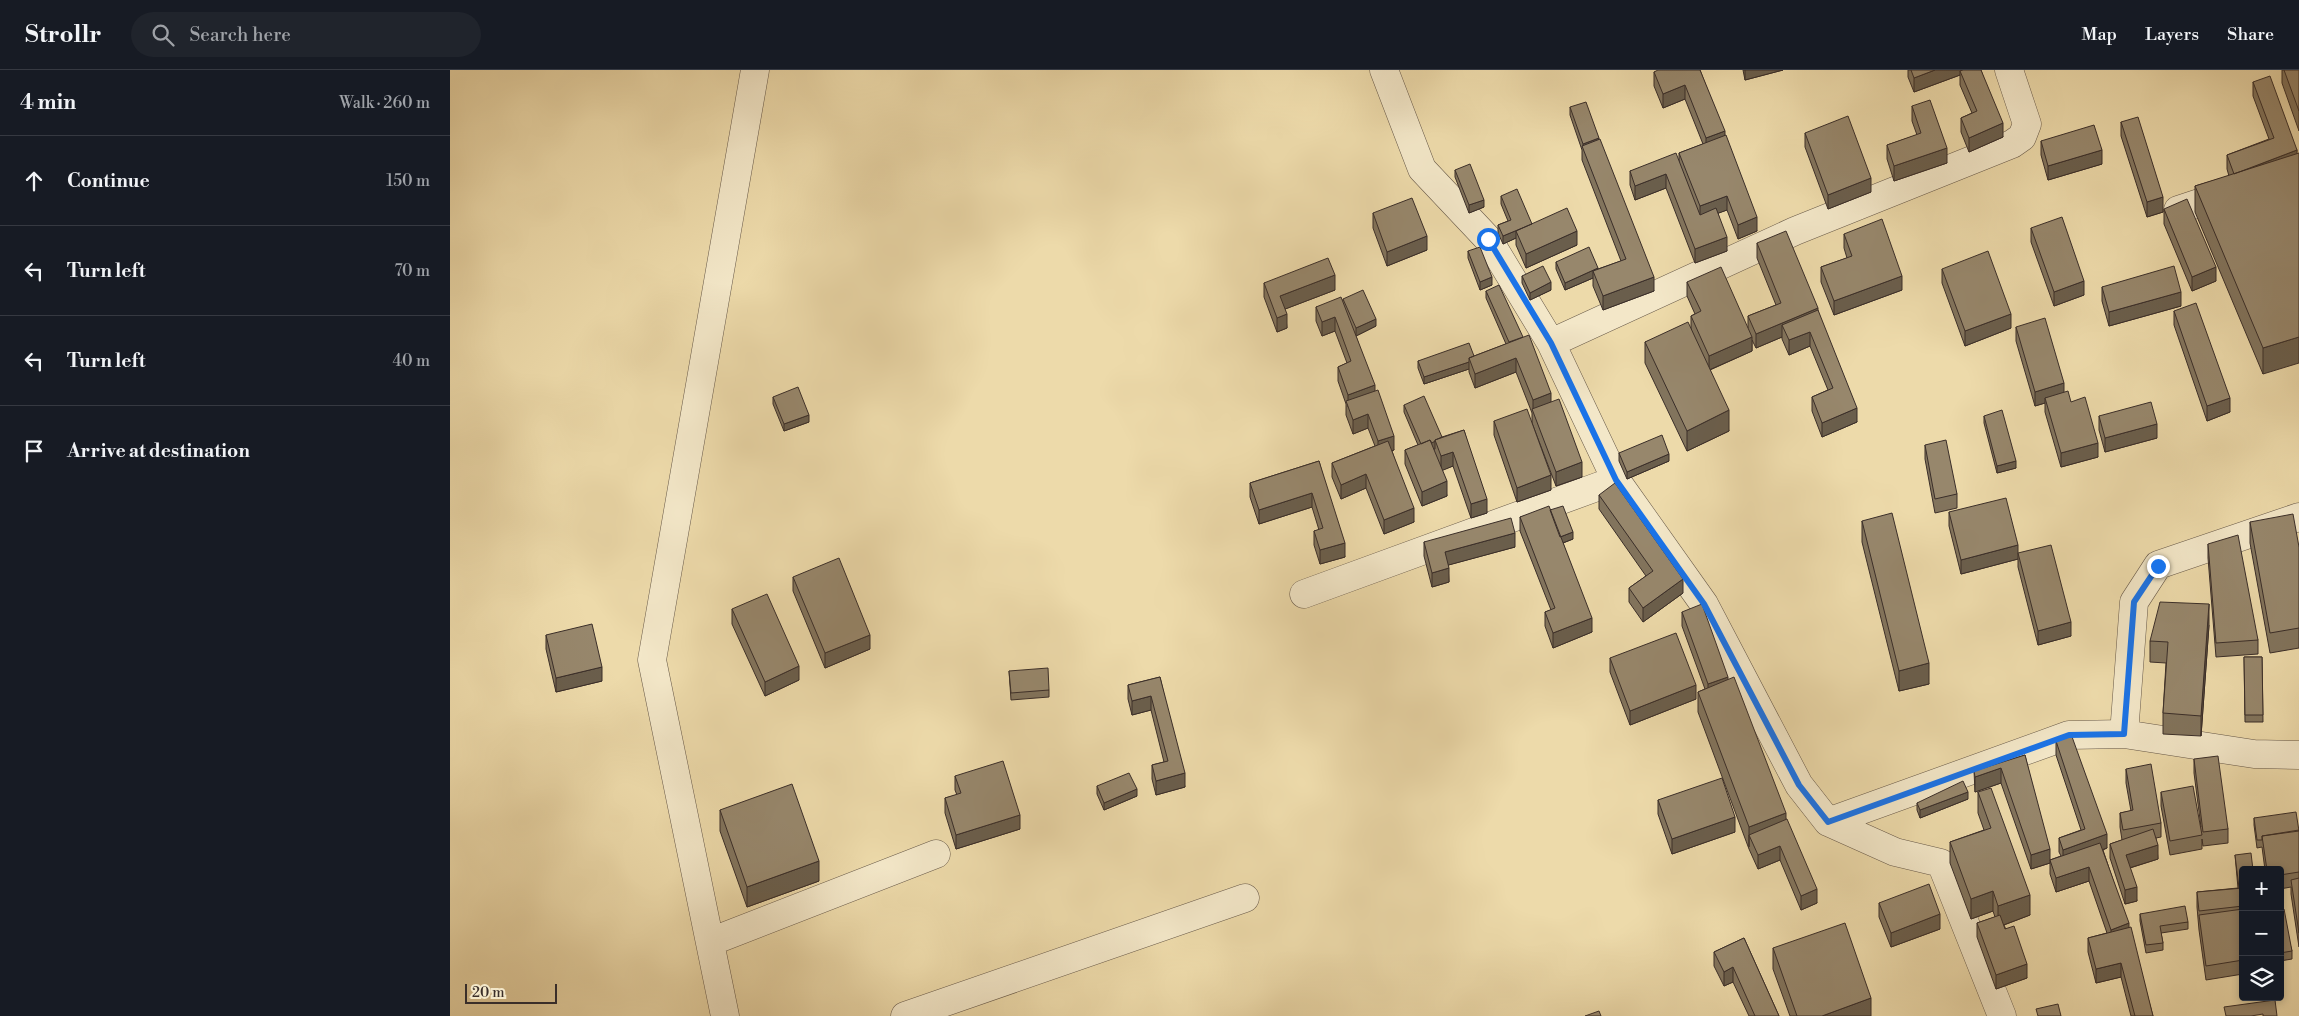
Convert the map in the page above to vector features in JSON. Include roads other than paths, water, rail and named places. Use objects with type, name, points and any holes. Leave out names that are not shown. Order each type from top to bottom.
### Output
[{"type":"street","points":[[725,1016],[652,660],[756,70]]},
{"type":"street","points":[[1384,70],[1422,169],[1488,239],[1551,343],[1616,480],[1704,604],[1799,785],[1828,822],[1895,852],[1941,863],[2002,1016]]},
{"type":"street","points":[[1551,343],[1795,231],[2012,144],[2022,136],[2027,124],[2009,70]]},
{"type":"street","points":[[2178,210],[2299,170]]},
{"type":"street","points":[[1304,594],[1616,480]]},
{"type":"street","points":[[2124,734],[2134,602],[2158,566],[2299,517]]},
{"type":"street","points":[[1828,822],[2069,735],[2124,734],[2254,754],[2299,755]]},
{"type":"street","points":[[710,942],[936,854]]},
{"type":"street","points":[[905,1016],[1245,898]]}]
